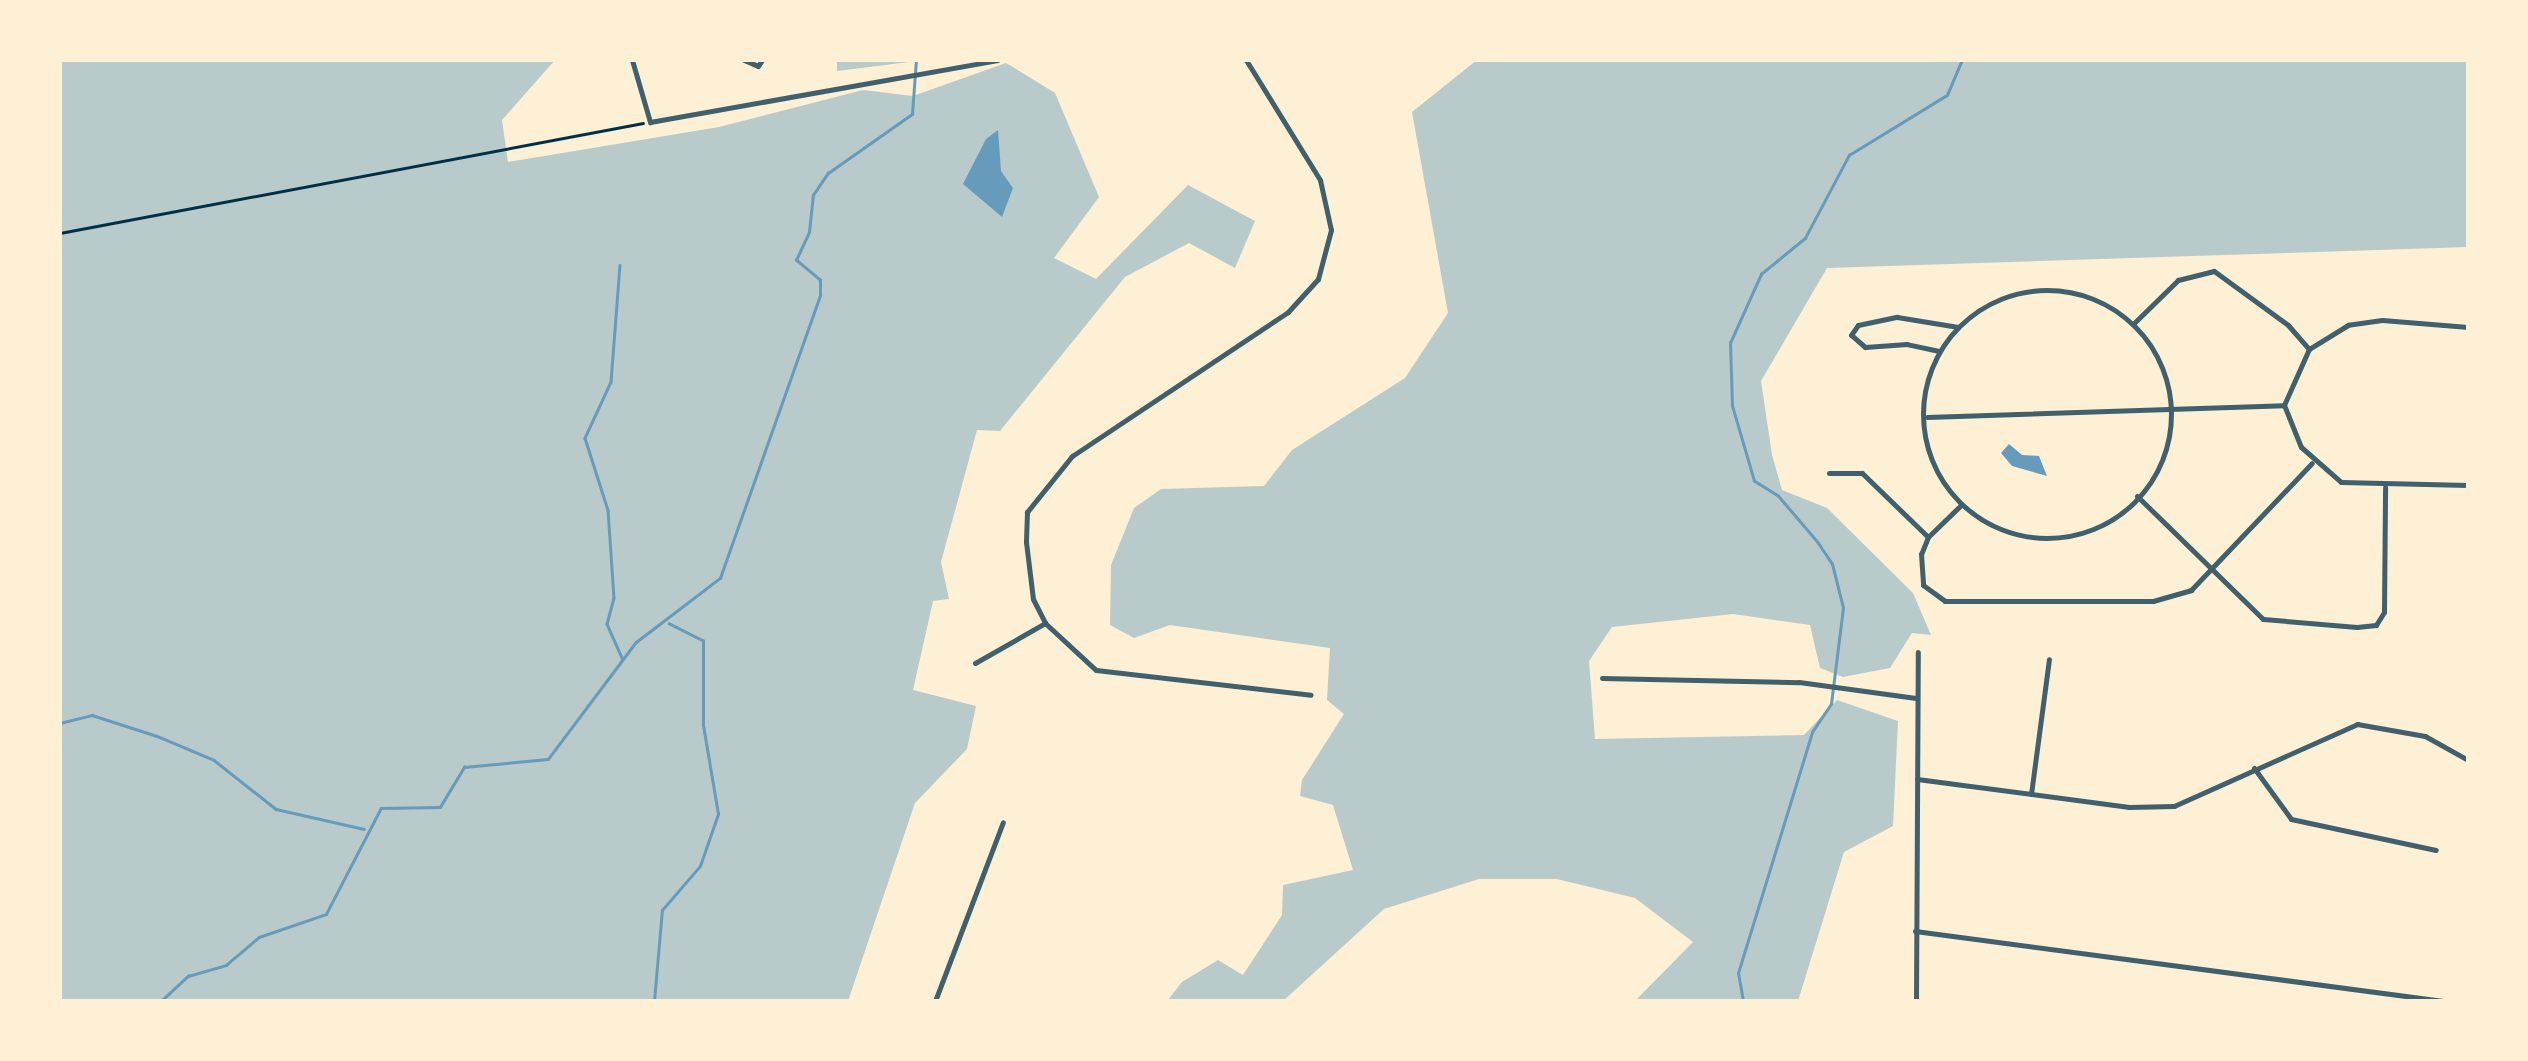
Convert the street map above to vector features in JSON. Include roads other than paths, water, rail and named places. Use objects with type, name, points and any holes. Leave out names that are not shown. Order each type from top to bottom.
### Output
[{"type":"street","points":[[632,60],[650,122],[998,60]]},
{"type":"street","points":[[744,60],[758,66],[762,60]]},
{"type":"street","points":[[1246,60],[1320,180],[1331,230],[1327,260],[1306,296],[1288,312],[1120,420],[1049,478],[1027,512],[1026,542],[1032,599],[1045,623],[1096,670],[1124,678],[1310,696]]},
{"type":"street","points":[[2133,324],[2178,280],[2214,271],[2288,325],[2309,349]]},
{"type":"street","points":[[2032,290],[2090,298],[2133,324],[2152,350],[2173,408],[2158,467],[2138,496],[2102,525],[2069,536],[2006,531],[1961,505],[1927,450],[1926,417],[1927,380],[1939,351],[1958,327],[1995,302],[2032,290]]},
{"type":"street","points":[[1939,351],[1865,348],[1851,335],[1858,324],[1896,317],[1938,319],[1958,327]]},
{"type":"street","points":[[2468,327],[2362,322],[2309,349],[2284,405],[2312,463],[2341,482],[2385,487],[2468,485]]},
{"type":"street","points":[[1926,417],[2284,405]]},
{"type":"street","points":[[1961,505],[1928,537],[1921,554],[1924,584],[1956,604],[2152,601],[2190,590],[2312,463]]},
{"type":"street","points":[[1829,473],[1862,474],[1928,537]]},
{"type":"street","points":[[2138,496],[2263,618],[2376,625],[2384,612],[2385,487]]},
{"type":"street","points":[[975,664],[1045,623]]},
{"type":"street","points":[[1916,1001],[1918,652]]},
{"type":"street","points":[[2031,794],[2049,660]]},
{"type":"street","points":[[1602,678],[1660,675],[1829,687],[1916,698]]},
{"type":"street","points":[[1916,779],[2174,806],[2357,724],[2425,736],[2468,760]]},
{"type":"street","points":[[2254,768],[2291,819],[2436,850]]},
{"type":"street","points":[[935,1001],[1003,822]]},
{"type":"street","points":[[1915,931],[2443,1001]]},
{"type":"water","points":[[998,130],[1001,171],[1013,188],[1002,217],[963,184],[986,139]]},
{"type":"water","points":[[2009,444],[2022,455],[2039,456],[2047,476],[2012,466],[2001,453]]},
{"type":"waterway","points":[[161,1001],[188,976],[226,965],[259,937],[326,914],[381,808],[440,807],[464,767],[548,759],[636,642],[720,578],[820,295],[820,280],[796,260],[809,232],[813,195],[828,173],[912,114],[916,60]]},
{"type":"waterway","points":[[1743,1001],[1738,973],[1812,732],[1831,704],[1843,608],[1832,564],[1818,543],[1778,496],[1754,481],[1732,406],[1730,343],[1761,274],[1805,238],[1849,155],[1947,95],[1962,60]]},
{"type":"waterway","points":[[620,265],[611,382],[585,438],[608,510],[614,598],[607,624],[622,658]]},
{"type":"waterway","points":[[654,1001],[662,910],[700,866],[718,814],[703,725],[703,641],[669,624]]},
{"type":"waterway","points":[[60,723],[92,715],[157,736],[214,760],[276,809],[364,829]]}]
